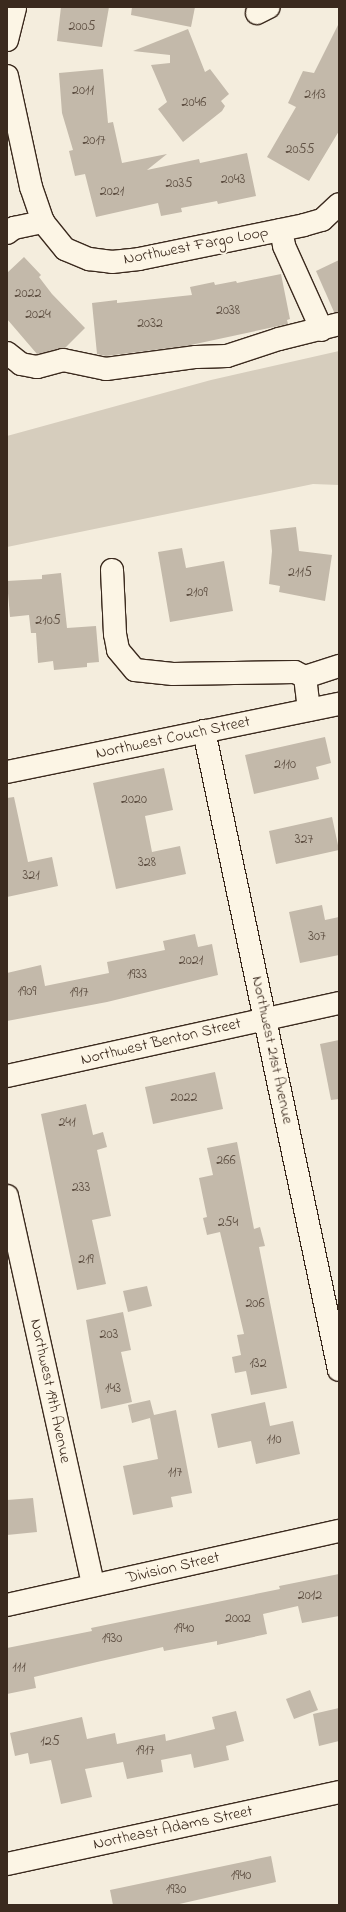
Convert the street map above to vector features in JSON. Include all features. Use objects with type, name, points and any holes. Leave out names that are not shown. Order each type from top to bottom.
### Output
[{"type":"street","points":[[7,40],[15,7]]},
{"type":"street","name":"Northwest Fargo Loop","points":[[7,76],[31,187],[43,222],[65,250],[89,259],[112,262],[281,230],[322,220],[339,204]]},
{"type":"street","points":[[7,234],[14,228],[43,222]]},
{"type":"street","points":[[7,353],[21,364],[37,367],[64,360],[106,369],[196,357],[227,356],[279,339],[331,327],[284,246],[281,230]]},
{"type":"street","points":[[112,570],[115,634],[118,650],[135,670],[173,674],[277,671],[295,672],[305,677],[339,666]]},
{"type":"street","points":[[305,677],[309,710]]},
{"type":"street","name":"Northwest Couch Street","points":[[7,772],[339,704]]},
{"type":"street","name":"Northwest 21st Avenue","points":[[204,731],[266,1018],[339,1370]]},
{"type":"street","name":"Northwest Benton Street","points":[[7,1076],[339,1003]]},
{"type":"street","name":"Northwest 19th Avenue","points":[[7,1196],[93,1586]]},
{"type":"street","name":"Division Street","points":[[7,1605],[339,1531]]},
{"type":"street","name":"Northeast Adams Street","points":[[7,1864],[339,1792]]},
{"type":"shaded area","points":[[339,351],[339,485],[313,484],[7,547],[7,436],[211,380]]},
{"type":"building","points":[[61,7],[109,7],[102,47],[57,41]]},
{"type":"building","points":[[132,7],[195,7],[191,27],[131,15]]},
{"type":"building","points":[[339,23],[339,131],[309,181],[267,157],[296,107],[288,103],[303,71],[314,73]]},
{"type":"building","points":[[188,29],[205,72],[210,69],[229,94],[221,101],[225,106],[222,111],[183,142],[158,109],[167,102],[151,65],[170,63],[170,55],[133,51]]},
{"type":"building","points":[[103,69],[108,123],[113,122],[122,163],[167,154],[147,170],[199,159],[200,163],[247,153],[256,196],[218,204],[217,201],[181,208],[182,212],[161,216],[158,203],[96,217],[85,174],[75,176],[69,151],[73,150],[62,113],[59,73]]},
{"type":"building","points":[[24,257],[41,275],[39,277],[52,294],[85,328],[65,348],[37,354],[7,319],[7,273]]},
{"type":"building","points":[[339,260],[339,312],[334,312],[316,271]]},
{"type":"building","points":[[281,274],[290,319],[287,320],[288,324],[186,346],[106,356],[97,354],[92,303],[117,300],[117,303],[192,295],[190,287],[214,282],[215,285],[236,281],[237,283]]},
{"type":"building","points":[[296,527],[299,551],[332,555],[325,601],[279,592],[280,586],[269,584],[272,551],[270,530]]},
{"type":"building","points":[[182,548],[186,568],[224,561],[233,611],[170,622],[158,552]]},
{"type":"building","points":[[61,573],[67,628],[96,626],[99,662],[87,663],[87,667],[54,670],[53,661],[38,663],[36,633],[31,633],[29,615],[10,617],[7,581],[42,579],[42,575]]},
{"type":"building","points":[[325,737],[331,763],[316,767],[319,779],[254,794],[245,755]]},
{"type":"building","points":[[164,768],[173,810],[145,816],[152,852],[180,846],[186,874],[116,889],[93,783]]},
{"type":"building","points":[[14,797],[28,862],[52,857],[58,886],[7,897],[7,798]]},
{"type":"building","points":[[332,817],[339,850],[276,864],[269,831]]},
{"type":"building","points":[[322,905],[325,920],[339,917],[339,955],[300,963],[289,912]]},
{"type":"building","points":[[195,934],[198,947],[212,944],[218,975],[107,1002],[7,1021],[7,973],[41,965],[45,986],[109,973],[107,962],[165,950],[163,941]]},
{"type":"building","points":[[339,1040],[339,1099],[331,1100],[320,1044]]},
{"type":"building","points":[[215,1072],[223,1109],[153,1124],[145,1087]]},
{"type":"building","points":[[86,1104],[93,1135],[103,1132],[107,1147],[97,1150],[111,1216],[92,1220],[106,1284],[77,1290],[41,1114]]},
{"type":"building","points":[[237,1142],[254,1229],[260,1227],[265,1246],[259,1247],[287,1388],[251,1395],[246,1371],[235,1373],[232,1357],[241,1355],[237,1335],[244,1334],[220,1232],[207,1235],[203,1218],[207,1217],[199,1178],[213,1175],[207,1148]]},
{"type":"building","points":[[147,1286],[152,1306],[128,1312],[123,1291]]},
{"type":"building","points":[[123,1312],[131,1350],[121,1352],[132,1402],[101,1409],[86,1320]]},
{"type":"building","points":[[150,1400],[154,1415],[176,1410],[192,1493],[171,1497],[173,1507],[133,1515],[123,1466],[158,1459],[150,1418],[132,1423],[128,1405]]},
{"type":"building","points":[[265,1402],[270,1426],[293,1421],[300,1454],[256,1464],[251,1441],[218,1448],[211,1414]]},
{"type":"building","points":[[33,1498],[37,1532],[7,1535],[7,1500]]},
{"type":"building","points":[[339,1574],[339,1616],[302,1623],[298,1606],[263,1614],[267,1634],[217,1645],[217,1641],[164,1651],[163,1647],[97,1662],[34,1677],[36,1688],[7,1694],[7,1648],[92,1631],[91,1628],[280,1589],[279,1586]]},
{"type":"building","points":[[310,1690],[318,1710],[294,1719],[286,1699]]},
{"type":"building","points":[[339,1708],[339,1741],[319,1746],[313,1714]]},
{"type":"building","points":[[236,1711],[244,1741],[226,1746],[229,1760],[194,1768],[191,1754],[161,1760],[163,1772],[127,1779],[123,1762],[85,1769],[92,1797],[61,1804],[51,1760],[30,1764],[28,1753],[15,1756],[10,1733],[82,1717],[87,1739],[115,1733],[117,1744],[165,1734],[166,1741],[215,1729],[212,1717]]},
{"type":"building","points":[[271,1856],[276,1882],[175,1905],[113,1905],[110,1890]]}]
